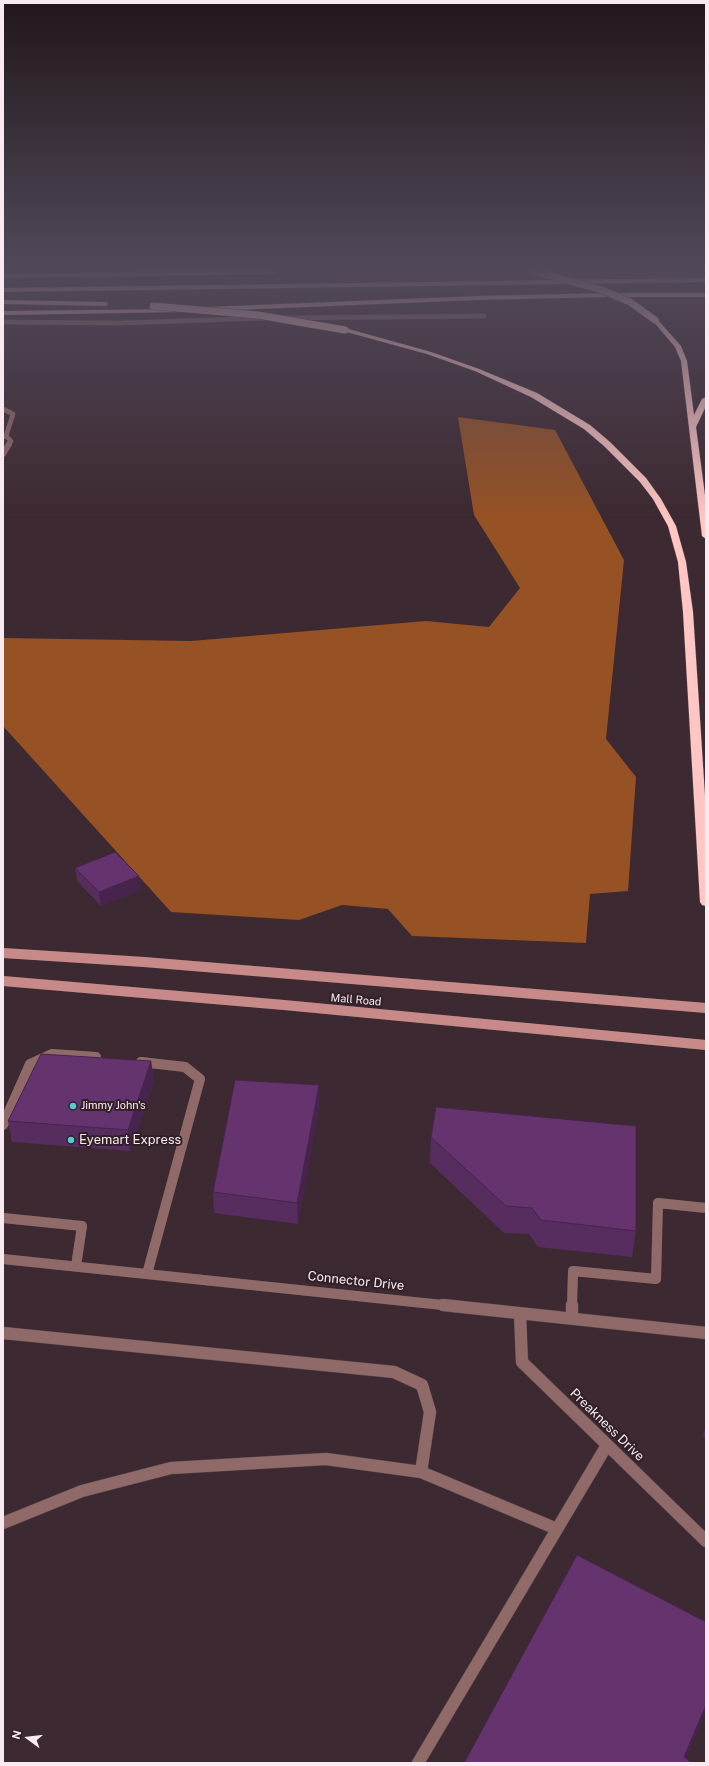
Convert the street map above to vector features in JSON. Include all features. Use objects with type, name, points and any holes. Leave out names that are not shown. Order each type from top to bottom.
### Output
[{"type":"highway","points":[[431,354],[505,382],[534,395],[587,427],[607,444],[643,480],[657,499],[672,526],[682,562],[688,612],[706,902]]},
{"type":"highway","points":[[682,354],[706,536]]},
{"type":"highway","points":[[692,427],[706,399]]},
{"type":"main road","name":"Mall Road","points":[[3,953],[159,964],[706,1008]]},
{"type":"main road","name":"Mall Road","points":[[3,981],[284,1005],[706,1045]]},
{"type":"street","points":[[3,409],[13,414],[5,437],[12,441],[3,454]]},
{"type":"street","points":[[3,1125],[30,1064],[52,1054],[108,1059]]},
{"type":"street","points":[[132,1061],[185,1067],[200,1079],[147,1274]]},
{"type":"street","points":[[572,1318],[573,1271],[656,1279],[658,1203],[706,1208]]},
{"type":"street","points":[[3,1218],[82,1226],[76,1266]]},
{"type":"street","name":"Connector Drive","points":[[3,1259],[706,1333]]},
{"type":"street","name":"Preakness Drive","points":[[520,1314],[522,1362],[706,1541]]},
{"type":"street","points":[[3,1333],[394,1372],[422,1385],[430,1412],[421,1472]]},
{"type":"street","points":[[418,1763],[607,1445]]},
{"type":"street","points":[[3,1523],[82,1491],[171,1468],[326,1460],[421,1472],[557,1529]]},
{"type":"shaded area","points":[[458,417],[555,430],[624,560],[606,739],[636,777],[628,891],[590,894],[586,943],[412,936],[388,909],[342,905],[299,920],[171,912],[3,726],[3,638],[191,641],[426,621],[489,627],[520,588],[474,515]]},
{"type":"building","points":[[115,852],[139,876],[99,892],[75,868]]},
{"type":"building","points":[[41,1054],[151,1061],[128,1130],[8,1121]]},
{"type":"building","points":[[235,1080],[319,1085],[297,1203],[213,1192]]},
{"type":"building","points":[[436,1107],[636,1126],[636,1231],[541,1220],[532,1208],[506,1206],[431,1137]]},
{"type":"building","points":[[577,1555],[706,1622],[706,1705],[684,1757],[692,1763],[464,1763]]},
{"type":"place","name":"Jimmy John's","points":[[73,1106]]},
{"type":"place","name":"Eyemart Express","points":[[71,1140]]}]
